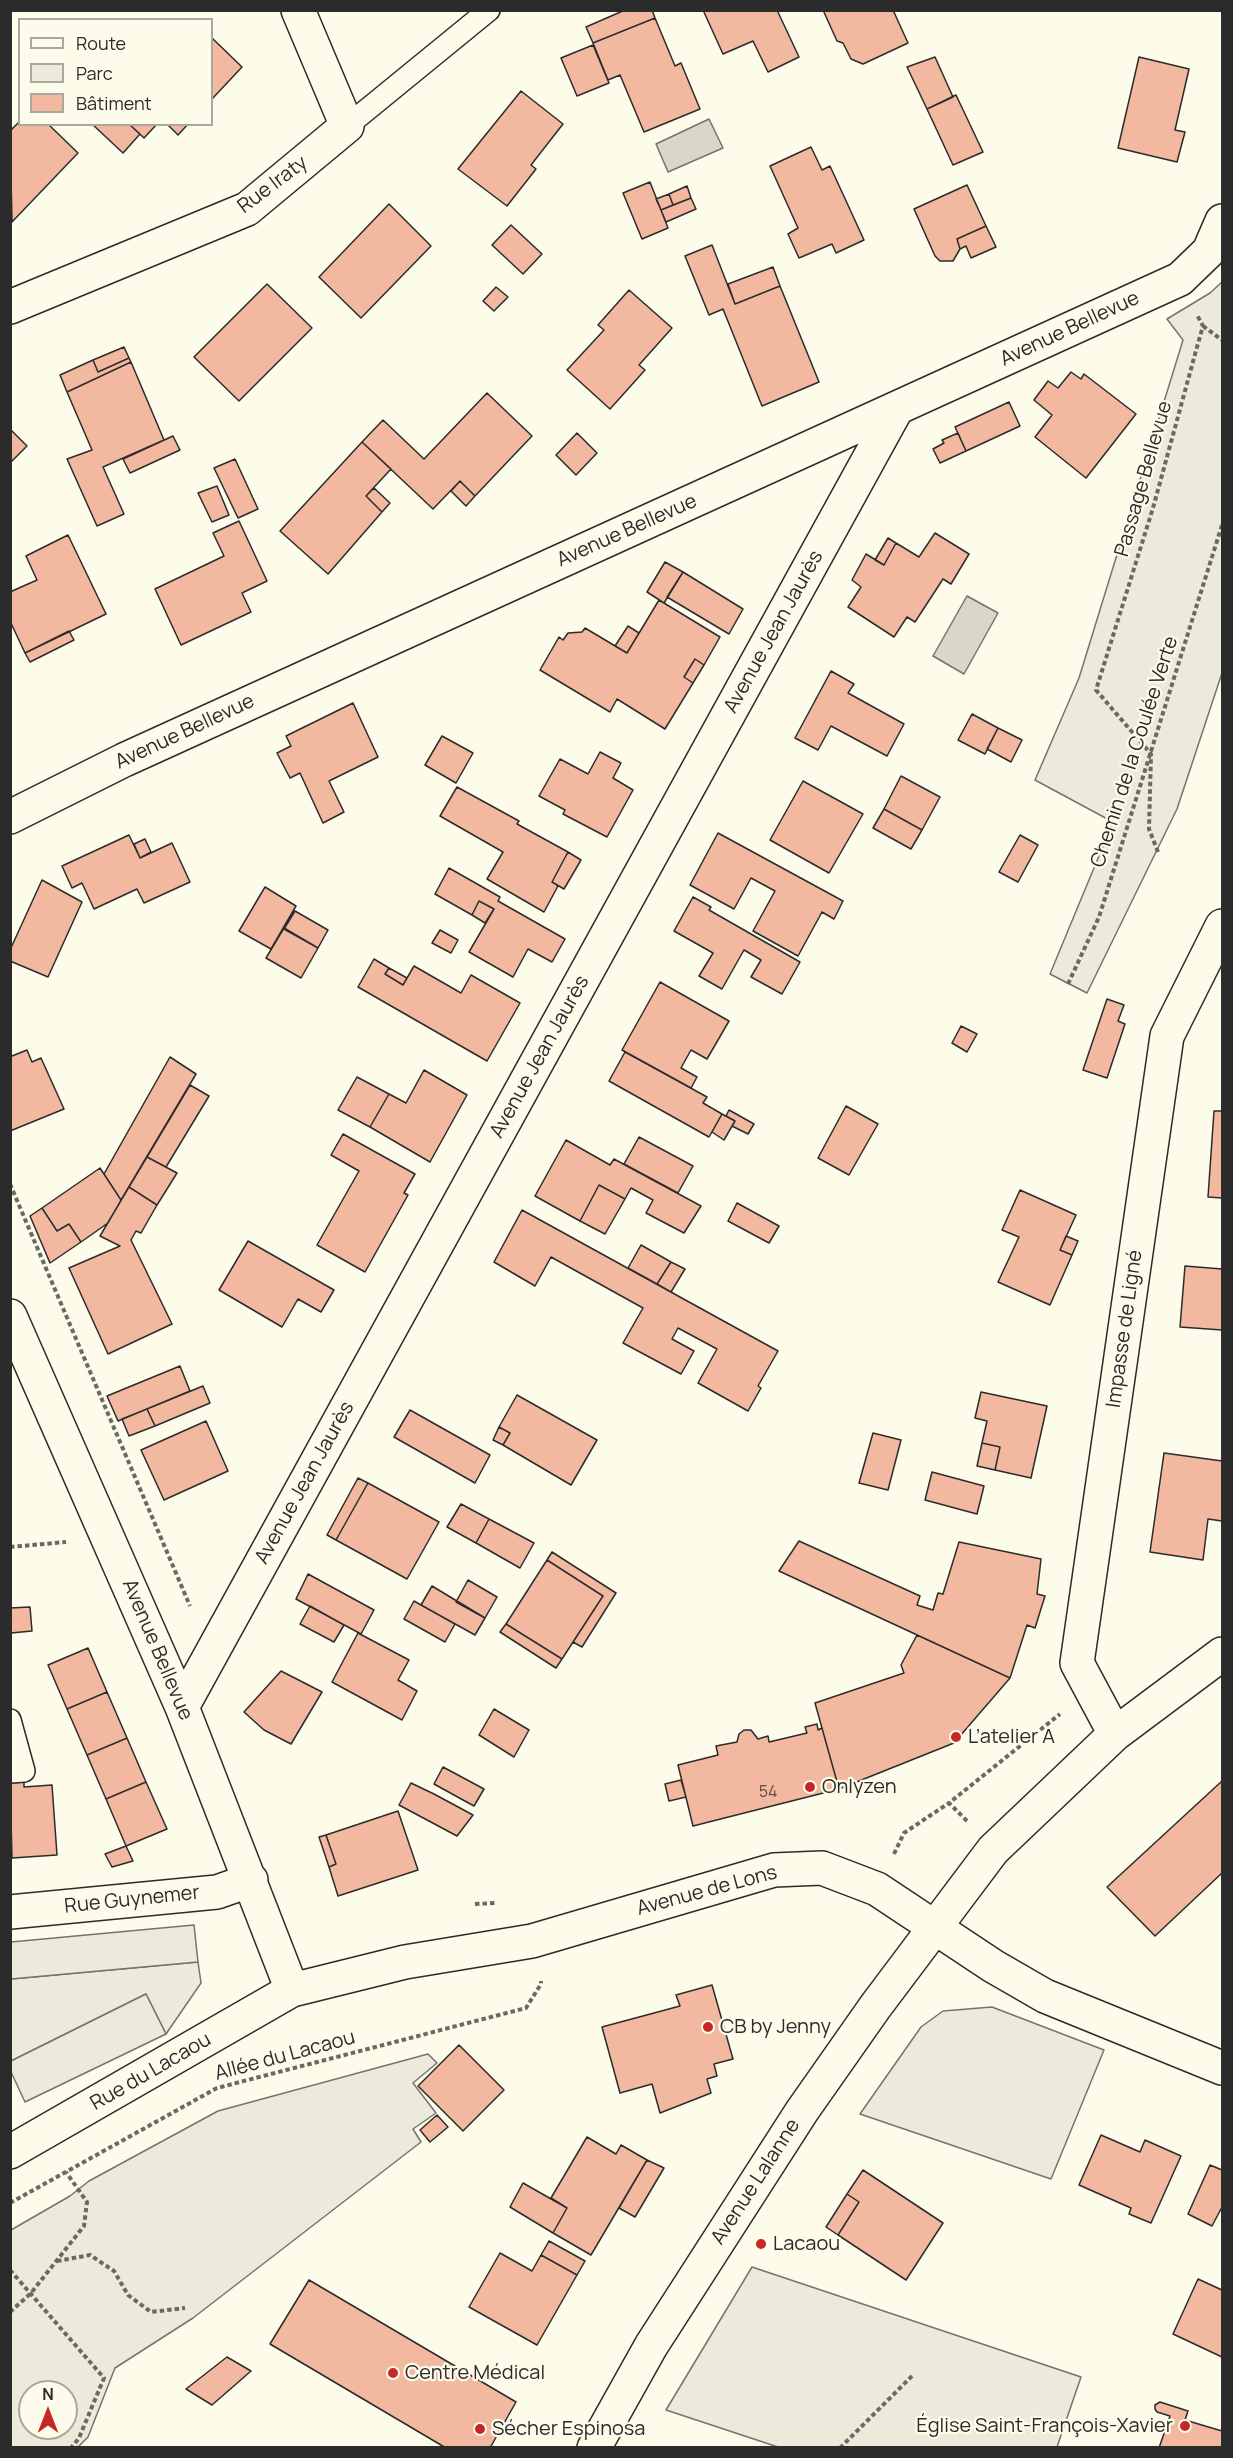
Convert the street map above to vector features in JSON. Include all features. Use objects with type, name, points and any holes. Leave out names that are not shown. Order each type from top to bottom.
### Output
[{"type":"street","points":[[298,10],[347,126]]},
{"type":"street","name":"Rue Iraty","points":[[10,307],[247,209],[347,126]]},
{"type":"street","name":"Avenue Bellevue","points":[[10,817],[124,760],[1180,279],[1209,251],[1222,221]]},
{"type":"street","name":"Avenue Jean Jaurès","points":[[182,1707],[897,408]]},
{"type":"street","name":"Impasse de Ligné","points":[[1115,1734],[1077,1663],[1167,1036],[1222,926]]},
{"type":"street","name":"Avenue Bellevue","points":[[10,1316],[182,1707],[292,1990]]},
{"type":"street","points":[[934,1926],[993,1850],[1115,1734],[1222,1654]]},
{"type":"street","name":"Avenue de Lons","points":[[292,1990],[405,1962],[532,1941],[774,1870],[822,1868],[877,1889],[993,1966],[1045,1996],[1222,2068]]},
{"type":"street","name":"Rue Guynemer","points":[[10,1912],[217,1892],[251,1880]]},
{"type":"street","name":"Avenue Lalanne","points":[[594,2448],[651,2346],[727,2226],[850,2042],[934,1926]]},
{"type":"street","name":"Rue du Lacaou","points":[[10,2152],[292,1990]]},
{"type":"lane","points":[[347,126],[489,10]]},
{"type":"lane","points":[[10,1720],[24,1770],[10,1772]]},
{"type":"path","points":[[1180,279],[1203,326],[1222,340]]},
{"type":"path","name":"Passage Bellevue","points":[[1151,754],[1096,690],[1153,508],[1203,326]]},
{"type":"path","name":"Chemin de la Coulée Verte","points":[[1068,984],[1099,917],[1222,525]]},
{"type":"path","points":[[1151,754],[1149,829],[1158,852]]},
{"type":"path","points":[[10,1184],[210,1655]]},
{"type":"path","points":[[10,1547],[108,1537]]},
{"type":"path","points":[[877,1889],[904,1833],[950,1803],[1047,1723],[1093,1692]]},
{"type":"path","points":[[950,1803],[993,1850]]},
{"type":"path","name":"Allée du Lacaou","points":[[10,2203],[217,2088],[526,2008],[541,1984]]},
{"type":"path","points":[[10,2312],[31,2293],[84,2226],[87,2202],[66,2172]]},
{"type":"path","points":[[56,2261],[90,2254],[114,2271],[128,2295],[151,2312],[184,2308]]},
{"type":"path","points":[[10,2270],[104,2378],[80,2438],[71,2448]]},
{"type":"path","points":[[840,2448],[912,2376]]},
{"type":"green space","points":[[1222,282],[1222,673],[1177,809],[1087,993],[1050,974],[1113,822],[1035,780],[1079,678],[1183,340],[1167,319],[1210,293]]},
{"type":"green space","points":[[198,1962],[201,1983],[166,2034],[146,1994],[11,2061],[11,1979]]},
{"type":"green space","points":[[992,2007],[1104,2050],[1051,2179],[860,2114],[921,2027],[943,2011]]},
{"type":"green space","points":[[428,2054],[437,2063],[413,2083],[436,2113],[413,2129],[421,2142],[193,2318],[115,2368],[88,2437],[78,2447],[11,2447],[11,2230],[70,2196],[89,2181],[218,2111]]},
{"type":"shaded area","points":[[709,119],[723,148],[668,172],[656,144]]},
{"type":"shaded area","points":[[967,596],[998,613],[964,674],[933,656]]},
{"type":"shaded area","points":[[194,1925],[198,1962],[11,1979],[11,1942]]},
{"type":"shaded area","points":[[146,1994],[166,2034],[25,2102],[11,2072],[11,2061]]},
{"type":"shaded area","points":[[752,2267],[1081,2377],[1057,2447],[778,2447],[666,2410]]},
{"type":"building","points":[[625,10],[652,10],[655,18],[593,43],[586,27]]},
{"type":"building","points":[[703,10],[777,10],[799,57],[768,72],[753,41],[723,54]]},
{"type":"building","points":[[823,10],[893,10],[908,43],[863,64],[851,59],[843,43],[837,41]]},
{"type":"building","points":[[655,18],[675,66],[681,63],[700,109],[644,132],[620,75],[608,80],[593,43]]},
{"type":"building","points":[[213,39],[242,67],[213,98]]},
{"type":"building","points":[[593,45],[609,83],[577,96],[561,58]]},
{"type":"building","points":[[935,57],[953,97],[927,109],[907,67]]},
{"type":"building","points":[[1139,57],[1189,69],[1175,130],[1185,132],[1177,162],[1118,148]]},
{"type":"building","points":[[521,91],[563,124],[531,165],[536,169],[507,206],[458,169]]},
{"type":"building","points":[[956,95],[983,152],[953,165],[927,109]]},
{"type":"building","points":[[18,123],[18,126],[50,126],[78,153],[12,222],[10,131]]},
{"type":"building","points":[[94,126],[131,126],[140,134],[123,153]]},
{"type":"building","points":[[131,126],[155,126],[144,138]]},
{"type":"building","points":[[169,126],[186,126],[178,135]]},
{"type":"building","points":[[811,147],[822,170],[830,166],[864,240],[836,253],[832,244],[799,258],[788,234],[798,228],[770,166]]},
{"type":"building","points":[[650,182],[668,228],[642,239],[623,193]]},
{"type":"building","points":[[967,185],[986,226],[957,239],[960,249],[953,261],[940,261],[935,256],[914,209]]},
{"type":"building","points":[[687,186],[691,198],[673,205],[669,194]]},
{"type":"building","points":[[669,194],[673,205],[661,210],[656,199]]},
{"type":"building","points":[[691,198],[696,209],[666,222],[661,210]]},
{"type":"building","points":[[389,204],[431,246],[361,318],[319,277]]},
{"type":"building","points":[[511,225],[542,254],[523,274],[492,245]]},
{"type":"building","points":[[986,226],[996,247],[971,258],[966,246],[960,249],[957,239]]},
{"type":"building","points":[[712,245],[735,304],[780,286],[819,382],[762,406],[723,309],[709,315],[685,256]]},
{"type":"building","points":[[773,267],[780,286],[735,304],[728,284]]},
{"type":"building","points":[[267,284],[312,328],[239,401],[194,357]]},
{"type":"building","points":[[496,287],[508,297],[494,311],[483,301]]},
{"type":"building","points":[[629,290],[672,328],[639,365],[645,370],[610,409],[567,370],[604,330],[598,325]]},
{"type":"building","points":[[124,347],[129,358],[98,372],[93,360]]},
{"type":"building","points":[[129,358],[131,362],[67,392],[60,375],[93,360],[98,372]]},
{"type":"building","points":[[131,362],[164,440],[103,467],[124,514],[97,526],[67,459],[92,450],[67,392]]},
{"type":"building","points":[[1071,372],[1081,379],[1084,374],[1136,414],[1086,478],[1035,437],[1052,415],[1034,400],[1048,381],[1058,388]]},
{"type":"building","points":[[487,393],[532,436],[475,496],[460,481],[433,509],[362,442],[383,420],[424,459]]},
{"type":"building","points":[[1009,402],[1020,426],[966,451],[955,427]]},
{"type":"building","points":[[10,429],[27,446],[10,463]]},
{"type":"building","points":[[577,433],[597,453],[576,475],[556,455]]},
{"type":"building","points":[[958,433],[966,451],[940,463],[933,449],[944,443],[942,440]]},
{"type":"building","points":[[173,436],[180,450],[130,473],[123,459]]},
{"type":"building","points":[[362,442],[391,469],[366,496],[382,512],[328,574],[280,531]]},
{"type":"building","points":[[235,459],[258,509],[238,518],[214,468]]},
{"type":"building","points":[[460,481],[475,496],[466,506],[451,491]]},
{"type":"building","points":[[217,486],[229,515],[212,522],[198,493]]},
{"type":"building","points":[[374,488],[390,503],[382,512],[366,496]]},
{"type":"building","points":[[239,521],[267,581],[242,593],[251,612],[181,645],[155,589],[224,556],[213,533]]},
{"type":"building","points":[[935,533],[969,554],[951,584],[943,579],[915,622],[907,617],[894,637],[848,607],[861,587],[852,580],[866,554],[884,565],[896,543],[919,557]]},
{"type":"building","points":[[68,535],[106,614],[25,653],[10,621],[10,592],[37,580],[26,556]]},
{"type":"building","points":[[888,538],[896,543],[884,565],[875,560]]},
{"type":"building","points":[[665,562],[683,572],[664,603],[647,592]]},
{"type":"building","points":[[683,572],[743,609],[729,634],[667,597]]},
{"type":"building","points":[[659,600],[720,637],[704,665],[695,659],[684,677],[693,683],[665,729],[617,699],[610,712],[540,670],[559,637],[563,640],[568,633],[582,632],[585,628],[627,653]]},
{"type":"building","points":[[628,626],[639,633],[627,653],[615,646]]},
{"type":"building","points":[[69,631],[74,640],[30,662],[25,653]]},
{"type":"building","points":[[695,659],[704,665],[693,683],[684,677]]},
{"type":"building","points":[[831,671],[854,684],[848,693],[904,724],[887,756],[831,726],[818,750],[795,738]]},
{"type":"building","points":[[353,703],[378,757],[329,781],[344,812],[323,823],[300,773],[290,778],[277,753],[291,746],[286,736]]},
{"type":"building","points":[[972,714],[998,728],[985,754],[958,740]]},
{"type":"building","points":[[998,728],[1022,740],[1011,762],[987,749]]},
{"type":"building","points":[[442,736],[473,753],[456,783],[425,765]]},
{"type":"building","points":[[600,752],[621,763],[613,778],[633,790],[607,837],[563,814],[565,810],[539,796],[560,759],[588,774]]},
{"type":"building","points":[[901,776],[940,797],[922,830],[884,809]]},
{"type":"building","points":[[803,781],[863,814],[829,873],[770,840]]},
{"type":"building","points":[[457,787],[519,821],[517,824],[568,852],[552,882],[558,886],[544,912],[487,879],[503,852],[440,816]]},
{"type":"building","points":[[884,809],[922,830],[911,849],[873,828]]},
{"type":"building","points":[[718,833],[843,901],[834,919],[822,912],[798,956],[753,931],[775,891],[751,878],[734,909],[690,885]]},
{"type":"building","points":[[129,835],[140,858],[172,843],[190,882],[144,903],[137,889],[94,909],[82,883],[72,888],[62,866]]},
{"type":"building","points":[[1020,835],[1038,845],[1018,882],[999,872]]},
{"type":"building","points":[[145,839],[151,852],[140,858],[134,844]]},
{"type":"building","points":[[568,852],[581,860],[564,889],[552,882]]},
{"type":"building","points":[[449,868],[500,897],[498,901],[565,939],[552,962],[528,949],[513,977],[469,952],[494,909],[479,901],[472,915],[435,894]]},
{"type":"building","points":[[42,880],[82,902],[48,977],[10,961],[10,950]]},
{"type":"building","points":[[265,887],[296,906],[271,949],[239,931]]},
{"type":"building","points":[[693,897],[711,907],[709,910],[800,962],[782,994],[751,977],[761,960],[744,950],[722,989],[699,976],[713,953],[674,931]]},
{"type":"building","points":[[479,901],[494,909],[485,923],[472,915]]},
{"type":"building","points":[[295,911],[328,930],[318,948],[284,929]]},
{"type":"building","points":[[284,928],[318,948],[301,978],[266,958]]},
{"type":"building","points":[[440,930],[458,940],[451,953],[432,943]]},
{"type":"building","points":[[374,959],[389,968],[385,974],[403,985],[414,966],[461,993],[471,975],[520,1003],[487,1061],[358,987]]},
{"type":"building","points":[[389,968],[407,978],[403,985],[385,974]]},
{"type":"building","points":[[660,982],[729,1021],[707,1059],[691,1050],[681,1068],[697,1077],[691,1088],[622,1050]]},
{"type":"building","points":[[1107,999],[1124,1005],[1118,1021],[1125,1024],[1107,1078],[1083,1070]]},
{"type":"building","points":[[961,1026],[977,1034],[967,1052],[952,1043]]},
{"type":"building","points":[[27,1050],[32,1062],[41,1058],[64,1109],[10,1131],[10,1053],[12,1056]]},
{"type":"building","points":[[625,1052],[707,1097],[703,1103],[722,1114],[709,1137],[609,1081]]},
{"type":"building","points":[[170,1057],[196,1074],[121,1200],[104,1174]]},
{"type":"building","points":[[424,1070],[467,1095],[430,1162],[370,1127],[389,1094],[406,1103]]},
{"type":"building","points":[[357,1077],[389,1094],[370,1127],[338,1110]]},
{"type":"building","points":[[190,1085],[209,1096],[166,1167],[147,1157]]},
{"type":"building","points":[[846,1106],[878,1124],[849,1175],[818,1158]]},
{"type":"building","points":[[729,1110],[754,1124],[748,1134],[732,1126],[735,1121],[726,1116]]},
{"type":"building","points":[[1214,1111],[1222,1111],[1222,1198],[1208,1197]]},
{"type":"building","points":[[722,1114],[735,1121],[724,1140],[712,1132]]},
{"type":"building","points":[[343,1134],[415,1174],[404,1193],[408,1195],[365,1272],[317,1245],[359,1171],[331,1155]]},
{"type":"building","points":[[639,1137],[693,1166],[678,1193],[624,1164]]},
{"type":"building","points":[[566,1140],[610,1165],[614,1159],[701,1206],[684,1233],[646,1213],[653,1200],[631,1188],[625,1199],[599,1185],[580,1221],[535,1196]]},
{"type":"building","points":[[147,1157],[177,1173],[157,1205],[129,1187]]},
{"type":"building","points":[[100,1168],[121,1200],[108,1223],[81,1242],[69,1224],[57,1231],[42,1208]]},
{"type":"building","points":[[599,1185],[625,1199],[605,1234],[580,1221]]},
{"type":"building","points":[[129,1187],[157,1205],[141,1233],[136,1231],[131,1240],[172,1324],[108,1354],[69,1268],[120,1246],[100,1236]]},
{"type":"building","points":[[1020,1190],[1076,1215],[1060,1250],[1072,1255],[1050,1305],[998,1282],[1019,1237],[1002,1230]]},
{"type":"building","points":[[737,1203],[779,1226],[769,1243],[728,1221]]},
{"type":"building","points":[[42,1208],[57,1231],[69,1224],[81,1242],[50,1263],[30,1216]]},
{"type":"building","points":[[522,1210],[778,1351],[758,1386],[761,1388],[748,1411],[698,1383],[717,1349],[678,1328],[672,1339],[694,1351],[681,1374],[623,1343],[643,1308],[551,1257],[535,1286],[494,1262]]},
{"type":"building","points":[[1066,1236],[1078,1241],[1072,1255],[1060,1250]]},
{"type":"building","points":[[248,1241],[334,1290],[321,1312],[298,1299],[282,1327],[219,1290]]},
{"type":"building","points":[[641,1245],[671,1262],[657,1284],[628,1268]]},
{"type":"building","points":[[671,1262],[685,1269],[671,1292],[657,1284]]},
{"type":"building","points":[[1185,1266],[1222,1269],[1222,1330],[1180,1327]]},
{"type":"building","points":[[180,1366],[190,1391],[118,1421],[107,1396]]},
{"type":"building","points":[[203,1386],[210,1403],[155,1426],[147,1409]]},
{"type":"building","points":[[981,1392],[1047,1406],[1031,1478],[995,1470],[1000,1447],[982,1443],[987,1421],[975,1418]]},
{"type":"building","points":[[517,1395],[597,1440],[571,1485],[503,1445],[510,1433],[499,1427]]},
{"type":"building","points":[[147,1409],[155,1426],[129,1436],[122,1419]]},
{"type":"building","points":[[410,1410],[490,1455],[475,1483],[394,1437]]},
{"type":"building","points":[[206,1421],[228,1471],[164,1500],[141,1450]]},
{"type":"building","points":[[499,1427],[510,1433],[503,1445],[493,1440]]},
{"type":"building","points":[[873,1433],[901,1440],[888,1490],[859,1483]]},
{"type":"building","points":[[982,1443],[1000,1447],[995,1470],[977,1466]]},
{"type":"building","points":[[1164,1453],[1222,1461],[1222,1521],[1208,1519],[1203,1560],[1150,1552]]},
{"type":"building","points":[[932,1472],[984,1486],[977,1514],[925,1500]]},
{"type":"building","points":[[358,1478],[368,1483],[336,1540],[327,1535]]},
{"type":"building","points":[[368,1483],[439,1522],[407,1579],[336,1540]]},
{"type":"building","points":[[461,1504],[489,1519],[476,1543],[447,1527]]},
{"type":"building","points":[[489,1519],[534,1543],[520,1568],[476,1543]]},
{"type":"building","points":[[799,1541],[920,1596],[917,1605],[933,1610],[938,1593],[943,1594],[959,1542],[1041,1559],[1037,1594],[1045,1596],[1035,1628],[1027,1625],[1010,1678],[779,1571]]},
{"type":"building","points":[[552,1552],[616,1593],[582,1647],[573,1642],[603,1596],[547,1560]]},
{"type":"building","points":[[547,1560],[603,1596],[562,1659],[506,1624]]},
{"type":"building","points":[[308,1574],[374,1610],[361,1634],[296,1599]]},
{"type":"building","points":[[468,1580],[497,1597],[485,1618],[456,1602]]},
{"type":"building","points":[[432,1586],[485,1618],[475,1635],[421,1605]]},
{"type":"building","points":[[414,1601],[455,1624],[445,1642],[404,1619]]},
{"type":"building","points":[[310,1606],[344,1625],[334,1642],[300,1624]]},
{"type":"building","points":[[30,1607],[32,1631],[11,1633],[10,1608]]},
{"type":"building","points":[[506,1624],[562,1659],[556,1668],[500,1632]]},
{"type":"building","points":[[358,1633],[409,1660],[398,1680],[417,1691],[402,1720],[332,1682]]},
{"type":"building","points":[[917,1635],[1010,1678],[954,1743],[839,1789],[815,1703],[904,1673],[901,1665]]},
{"type":"building","points":[[88,1648],[107,1692],[67,1709],[48,1665]]},
{"type":"building","points":[[281,1671],[322,1692],[291,1744],[264,1730],[244,1712]]},
{"type":"building","points":[[107,1692],[127,1738],[87,1755],[67,1709]]},
{"type":"building","points":[[494,1709],[529,1730],[514,1757],[479,1735]]},
{"type":"building","points":[[817,1724],[818,1730],[822,1728],[839,1789],[693,1826],[678,1765],[718,1755],[716,1746],[737,1742],[739,1734],[744,1730],[751,1730],[758,1739],[768,1736],[769,1742],[807,1733],[805,1727]]},
{"type":"building","points":[[127,1738],[146,1782],[106,1799],[87,1755]]},
{"type":"building","points":[[443,1767],[484,1789],[474,1806],[434,1784]]},
{"type":"building","points":[[681,1780],[686,1797],[669,1801],[665,1784]]},
{"type":"building","points":[[1222,1781],[1222,1873],[1155,1936],[1107,1887]]},
{"type":"building","points":[[24,1782],[24,1787],[52,1785],[57,1855],[12,1858],[10,1783]]},
{"type":"building","points":[[146,1782],[167,1829],[126,1846],[106,1799]]},
{"type":"building","points":[[411,1783],[473,1815],[457,1836],[399,1805]]},
{"type":"building","points":[[398,1811],[418,1870],[338,1896],[329,1867],[336,1864],[326,1835]]},
{"type":"building","points":[[326,1835],[336,1864],[329,1867],[319,1837]]},
{"type":"building","points":[[126,1846],[133,1861],[112,1867],[105,1854]]},
{"type":"building","points":[[712,1985],[733,2059],[714,2064],[717,2076],[707,2079],[711,2093],[660,2113],[652,2084],[620,2093],[602,2027],[680,2006],[676,1995]]},
{"type":"building","points":[[459,2045],[504,2090],[463,2131],[418,2086]]},
{"type":"building","points":[[437,2115],[448,2127],[430,2142],[420,2130]]},
{"type":"building","points":[[1101,2135],[1140,2152],[1145,2140],[1181,2156],[1151,2223],[1129,2214],[1131,2208],[1079,2185]]},
{"type":"building","points":[[587,2137],[616,2154],[621,2145],[647,2160],[591,2255],[553,2233],[567,2208],[551,2198]]},
{"type":"building","points":[[647,2160],[664,2168],[635,2217],[619,2208]]},
{"type":"building","points":[[1210,2165],[1222,2170],[1222,2207],[1212,2226],[1188,2214]]},
{"type":"building","points":[[863,2170],[943,2223],[906,2280],[838,2235],[859,2202],[847,2194]]},
{"type":"building","points":[[523,2183],[567,2208],[553,2233],[510,2207]]},
{"type":"building","points":[[847,2194],[859,2202],[838,2235],[826,2227]]},
{"type":"building","points":[[549,2241],[585,2261],[577,2275],[541,2255]]},
{"type":"building","points":[[500,2253],[532,2271],[541,2255],[577,2275],[537,2345],[469,2307]]},
{"type":"building","points":[[1198,2279],[1222,2290],[1222,2357],[1173,2334]]},
{"type":"building","name":"Centre Médical","points":[[309,2280],[516,2402],[490,2448],[446,2448],[270,2344]]},
{"type":"building","points":[[227,2357],[251,2371],[212,2405],[186,2389]]},
{"type":"building","name":"Église Saint-François-Xavier","points":[[1160,2402],[1188,2411],[1185,2420],[1222,2431],[1222,2448],[1159,2448],[1170,2416],[1157,2412],[1155,2405]]},
{"type":"place","name":"L’atelier A","points":[[956,1737]]},
{"type":"place","name":"Onlyzen","points":[[810,1787]]},
{"type":"place","name":"CB by Jenny","points":[[708,2027]]},
{"type":"place","name":"Lacaou","points":[[761,2244]]},
{"type":"place","name":"Centre Médical","points":[[393,2373]]},
{"type":"place","name":"Église Saint-François-Xavier","points":[[1185,2426]]},
{"type":"place","name":"Sécher Espinosa","points":[[480,2429]]}]
